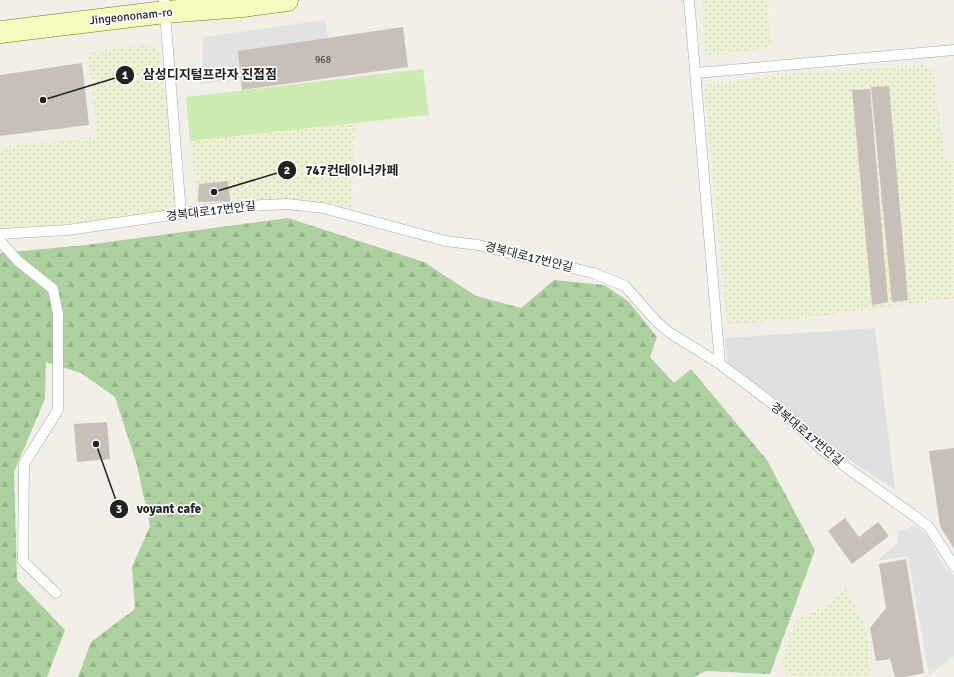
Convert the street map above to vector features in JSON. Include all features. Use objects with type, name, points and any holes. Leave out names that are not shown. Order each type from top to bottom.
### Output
[{"type":"main road","name":"Jingeononam-ro","points":[[0,32],[164,6],[243,6],[287,0]]},
{"type":"lane","points":[[689,0],[720,364]]},
{"type":"lane","points":[[164,6],[181,214]]},
{"type":"lane","points":[[696,73],[954,50]]},
{"type":"lane","name":"경복대로17번안길","points":[[0,234],[68,230],[226,207],[262,204],[323,208],[446,241],[478,245],[593,273],[625,286],[657,322],[670,333],[720,364],[786,414],[822,450],[929,527],[954,566]]},
{"type":"lane","points":[[0,241],[18,261],[53,289],[58,314],[58,410],[24,464],[23,561],[56,593]]},
{"type":"shaded area","points":[[325,20],[333,67],[200,84],[204,37]]},
{"type":"shaded area","points":[[875,328],[895,490],[821,441],[786,408],[728,364],[725,338]]},
{"type":"shaded area","points":[[916,526],[928,536],[943,566],[954,575],[954,656],[929,675],[908,556],[877,561],[897,543],[899,531]]},
{"type":"green space","points":[[702,0],[768,0],[771,48],[705,56]]},
{"type":"green space","points":[[144,45],[155,48],[159,54],[169,129],[175,201],[173,211],[62,226],[0,226],[0,147],[97,137],[88,52]]},
{"type":"green space","points":[[921,65],[933,68],[945,161],[954,160],[954,298],[799,319],[727,325],[704,83],[739,81],[779,74]]},
{"type":"green space","points":[[423,69],[429,115],[190,141],[186,97]]},
{"type":"green space","points":[[355,123],[352,209],[328,203],[277,199],[198,202],[190,141]]},
{"type":"green space","points":[[288,218],[424,262],[476,296],[521,308],[554,280],[604,285],[628,301],[657,337],[650,357],[674,383],[691,369],[767,460],[815,550],[770,674],[706,671],[694,677],[78,677],[91,642],[135,609],[132,567],[150,526],[137,465],[115,397],[81,373],[46,362],[45,399],[14,472],[17,580],[65,630],[47,677],[0,677],[0,253],[86,245]]},
{"type":"green space","points":[[845,586],[867,631],[870,677],[798,677],[785,674],[782,662],[796,620],[823,608]]},
{"type":"building","points":[[403,27],[408,67],[242,90],[238,51]]},
{"type":"building","points":[[82,63],[89,125],[0,136],[0,75]]},
{"type":"building","points":[[889,86],[908,300],[892,302],[871,87]]},
{"type":"building","points":[[870,89],[888,302],[872,305],[852,90]]},
{"type":"building","points":[[228,181],[230,201],[198,202],[199,184]]},
{"type":"building","points":[[107,422],[110,459],[77,462],[74,424]]},
{"type":"building","points":[[954,448],[954,549],[940,526],[929,451]]},
{"type":"building","points":[[845,518],[859,537],[878,522],[889,536],[852,564],[828,531]]},
{"type":"building","points":[[906,559],[924,673],[905,677],[895,677],[890,659],[876,661],[870,628],[886,608],[879,564]]},
{"type":"place","name":"삼성디지털프라자 진접점","points":[[43,100]]},
{"type":"place","name":"747컨테이너카페","points":[[214,192]]},
{"type":"place","name":"voyant cafe","points":[[96,444]]}]
